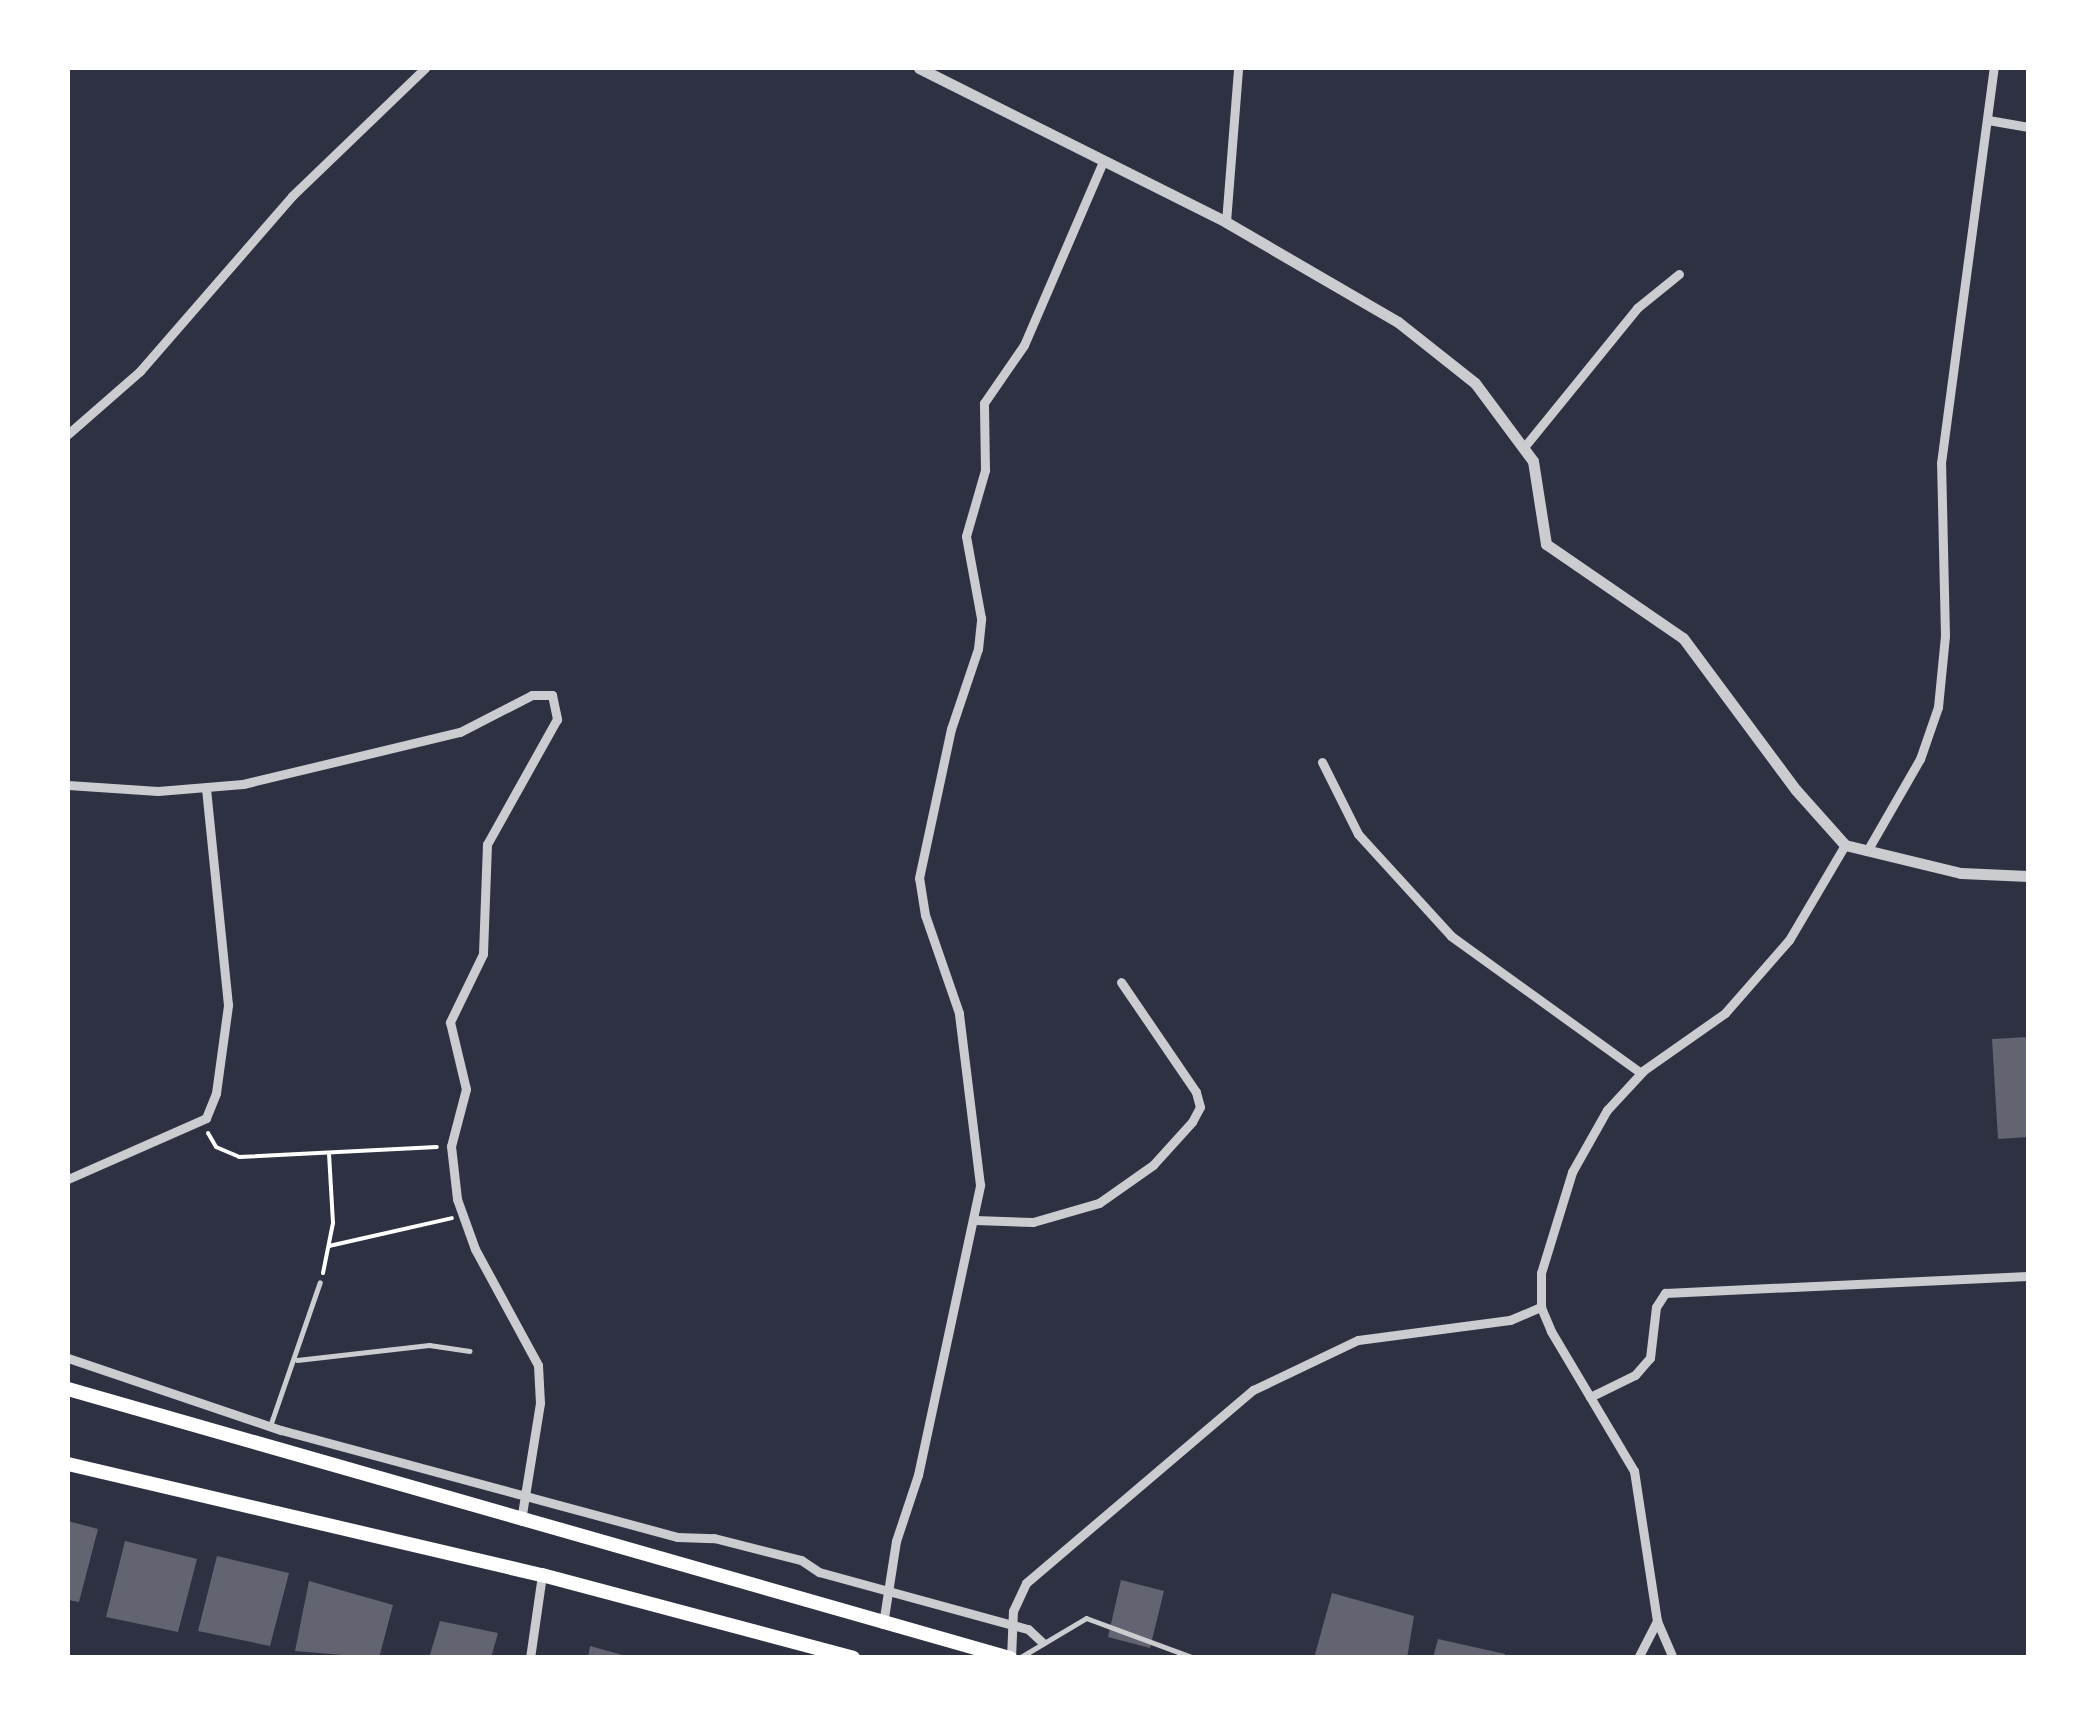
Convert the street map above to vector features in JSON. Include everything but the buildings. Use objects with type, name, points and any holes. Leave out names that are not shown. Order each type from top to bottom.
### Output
[{"type":"main road","points":[[68,1389],[1011,1658]]},
{"type":"main road","points":[[68,1464],[542,1575],[853,1658]]},
{"type":"street","points":[[68,434],[140,371],[292,196],[425,68]]},
{"type":"street","points":[[919,68],[1226,222],[1398,322],[1475,382],[1534,461],[1546,544],[1684,638],[1796,790],[1845,844],[1962,874],[2028,876]]},
{"type":"street","points":[[1226,222],[1238,68]]},
{"type":"street","points":[[1867,851],[1920,759],[1938,707],[1945,636],[1941,463],[1994,68]]},
{"type":"street","points":[[1988,120],[2028,127]]},
{"type":"street","points":[[882,1624],[886,1592],[975,1220],[980,1166],[959,1013],[925,915],[919,878],[951,729],[978,650],[981,618],[966,536],[986,470],[984,403],[1024,345],[1103,162]]},
{"type":"street","points":[[1525,446],[1637,308],[1679,274]]},
{"type":"street","points":[[68,785],[206,790],[460,732],[532,696],[552,695],[557,718],[487,844],[483,954],[450,1022],[466,1088],[451,1146],[462,1217],[538,1365],[540,1403],[521,1520]]},
{"type":"street","points":[[1322,762],[1358,834],[1451,936],[1641,1073]]},
{"type":"street","points":[[68,1180],[206,1118],[216,1093],[228,1005],[206,790]]},
{"type":"street","points":[[1673,1658],[1657,1621],[1634,1471],[1541,1307],[1541,1273],[1572,1172],[1607,1110],[1641,1073],[1725,1013],[1789,940],[1845,844]]},
{"type":"street","points":[[975,1220],[1033,1222],[1099,1202],[1153,1165],[1192,1122],[1200,1107],[1196,1092],[1121,982]]},
{"type":"street","points":[[1590,1397],[1635,1375],[1650,1358],[1656,1307],[1664,1293],[2028,1276]]},
{"type":"street","points":[[1011,1658],[1018,1598],[1042,1567],[1254,1390],[1306,1360],[1358,1340],[1510,1320],[1541,1307]]},
{"type":"street","points":[[68,1358],[270,1426],[676,1537],[714,1538],[886,1592],[1014,1625],[1042,1642]]},
{"type":"street","points":[[530,1658],[542,1575]]},
{"type":"street","points":[[1638,1658],[1657,1621]]},
{"type":"lane","points":[[270,1426],[297,1360],[320,1282]]},
{"type":"lane","points":[[297,1360],[429,1346],[470,1351]]},
{"type":"lane","points":[[1019,1658],[1086,1618],[1194,1658]]},
{"type":"path","points":[[206,1118],[208,1134],[226,1154],[451,1146]]},
{"type":"path","points":[[320,1282],[329,1246],[328,1152]]},
{"type":"path","points":[[329,1246],[462,1217]]}]
